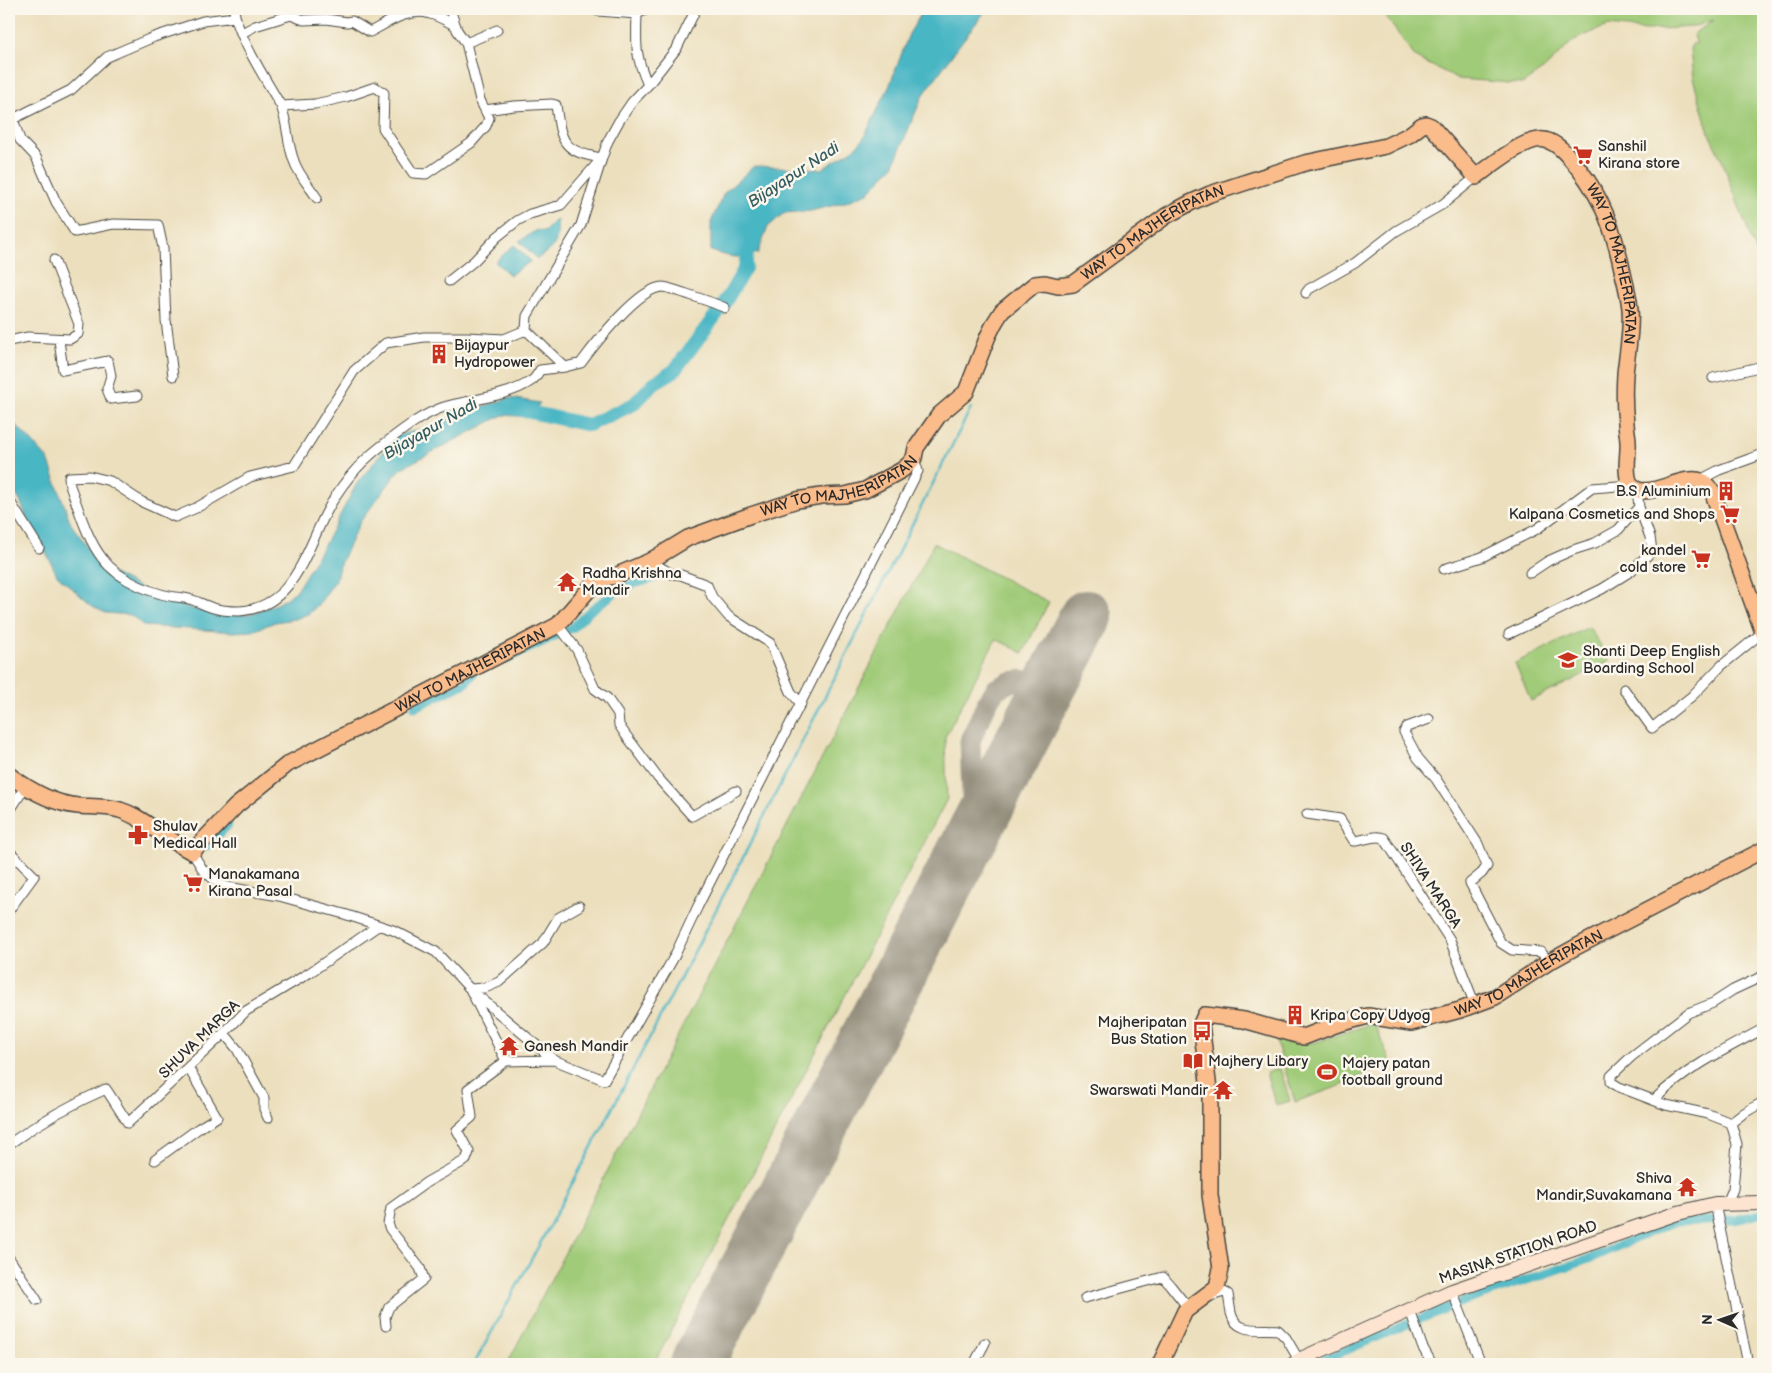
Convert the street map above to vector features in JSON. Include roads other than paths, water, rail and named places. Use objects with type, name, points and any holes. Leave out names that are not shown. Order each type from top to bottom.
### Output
[{"type":"main road","name":"WAY TO MAJHERIPATAN","points":[[192,852],[236,806],[288,764],[558,625],[597,580],[615,576],[650,561],[688,538],[751,515],[797,500],[845,495],[865,490],[902,470],[914,458],[916,448],[939,415],[966,392],[988,336],[1002,311],[1035,284],[1045,283],[1058,286],[1073,284],[1166,216],[1210,194],[1305,163],[1386,146],[1409,136],[1422,125],[1431,126],[1476,176],[1498,160],[1526,144],[1532,141],[1545,140],[1563,151],[1596,191],[1613,229],[1630,310],[1625,377],[1625,411],[1628,441],[1628,472],[1634,487]]},
{"type":"main road","points":[[1634,487],[1648,491],[1680,482],[1700,480],[1712,491],[1763,632]]},
{"type":"main road","points":[[9,775],[25,787],[59,801],[76,806],[101,806],[121,810],[141,818],[158,832],[192,852]]},
{"type":"main road","name":"WAY TO MAJHERIPATAN","points":[[1206,1297],[1217,1287],[1221,1269],[1210,1195],[1210,1098],[1201,1024],[1206,1015],[1244,1020],[1304,1037],[1335,1025],[1368,1016],[1411,1023],[1475,1005],[1495,997],[1549,962],[1710,876],[1763,850]]},
{"type":"main road","points":[[1160,1364],[1185,1311],[1206,1297]]},
{"type":"street","points":[[281,106],[314,104],[346,97],[375,87],[384,93],[383,128],[413,173],[426,174],[471,143],[486,126],[489,118],[480,100],[466,43],[456,26],[450,9]]},
{"type":"street","points":[[595,9],[598,11],[637,14],[648,9]]},
{"type":"street","points":[[526,330],[527,316],[581,225],[608,141],[632,102],[677,48],[696,9]]},
{"type":"street","points":[[242,33],[255,26],[291,15],[304,20],[352,21],[370,32],[396,18],[419,12],[428,13],[456,26]]},
{"type":"street","points":[[173,376],[166,320],[163,248],[158,225],[112,224],[75,232],[56,202],[36,157],[20,140],[11,117],[71,90],[107,57],[154,37],[203,20],[234,13],[253,56],[281,106],[285,116],[289,145],[294,163],[317,198]]},
{"type":"street","points":[[637,14],[636,48],[640,66],[648,85]]},
{"type":"street","points":[[466,43],[497,30]]},
{"type":"street","points":[[485,110],[514,106],[556,105],[560,135],[569,147],[589,156],[602,158]]},
{"type":"street","points":[[449,282],[474,262],[517,220],[530,214],[562,205],[602,158]]},
{"type":"street","points":[[1306,293],[1309,289],[1355,263],[1396,231],[1443,204],[1476,176]]},
{"type":"street","points":[[9,341],[28,337],[70,339],[78,334],[78,324],[54,260]]},
{"type":"street","points":[[526,330],[504,340],[467,337],[424,337],[386,342],[354,371],[294,466],[250,477],[196,508],[175,517],[142,502],[110,481],[90,476],[69,478],[70,486],[88,533],[102,558],[123,578],[142,588],[174,598],[188,599],[214,608],[238,611],[263,607],[282,594],[301,567],[326,512],[353,472],[378,448],[412,423],[443,408],[513,389],[531,381],[540,370],[581,364],[604,332],[648,291],[664,287],[722,306]]},
{"type":"street","points":[[526,330],[565,367]]},
{"type":"street","points":[[60,340],[63,370],[108,361],[111,376],[107,389],[111,398],[136,396]]},
{"type":"street","points":[[1713,378],[1763,366]]},
{"type":"street","points":[[1700,480],[1719,470],[1763,454]]},
{"type":"street","points":[[192,852],[203,870],[222,886],[279,896],[393,930],[436,952],[470,989],[554,1060],[604,1080],[674,957],[918,470],[914,458]]},
{"type":"street","points":[[1444,569],[1482,557],[1537,529],[1592,488],[1634,487],[1650,537],[1652,551],[1631,571],[1602,589],[1509,634]]},
{"type":"street","points":[[9,500],[39,548]]},
{"type":"street","points":[[1530,573],[1548,561],[1595,542],[1618,530],[1639,507]]},
{"type":"street","points":[[650,561],[672,574],[681,575],[706,585],[728,616],[770,643],[791,692],[801,704]]},
{"type":"street","points":[[558,625],[577,650],[594,689],[607,698],[618,714],[619,724],[625,734],[658,778],[692,816],[736,790]]},
{"type":"street","points":[[1624,689],[1652,728],[1692,696],[1721,666],[1763,632]]},
{"type":"street","points":[[1429,719],[1407,727],[1404,732],[1418,758],[1436,779],[1478,844],[1487,866],[1470,883],[1501,943],[1512,950],[1541,952],[1549,962]]},
{"type":"street","points":[[9,812],[25,787]]},
{"type":"street","name":"SHIVA MARGA","points":[[1307,814],[1340,819],[1354,841],[1363,841],[1379,836],[1384,838],[1450,940],[1475,1005]]},
{"type":"street","points":[[9,851],[34,876],[9,910]]},
{"type":"street","points":[[470,989],[484,988],[499,982],[543,943],[558,918],[579,906]]},
{"type":"street","name":"SHUVA MARGA","points":[[9,1144],[40,1122],[75,1102],[106,1089],[128,1123],[246,1011],[309,973],[378,926]]},
{"type":"street","points":[[1748,1364],[1718,1220],[1721,1204],[1733,1190],[1737,1144],[1731,1124],[1708,1114],[1689,1111],[1654,1100],[1614,1084],[1611,1082],[1611,1076],[1631,1057],[1688,1013],[1713,1003],[1733,990],[1763,976]]},
{"type":"street","points":[[470,989],[506,1061]]},
{"type":"street","points":[[1654,1100],[1679,1078],[1763,1029]]},
{"type":"street","points":[[224,1033],[237,1049],[264,1098],[264,1109],[268,1118]]},
{"type":"street","points":[[386,1326],[385,1317],[388,1307],[424,1279],[420,1268],[390,1229],[388,1224],[391,1208],[427,1182],[466,1160],[469,1152],[457,1130],[472,1117],[468,1089],[506,1061],[554,1060]]},
{"type":"street","points":[[155,1160],[217,1117],[188,1067]]},
{"type":"street","points":[[1731,1124],[1758,1103],[1763,1102]]},
{"type":"street","name":"MASINA STATION ROAD","points":[[1296,1362],[1452,1291],[1678,1214],[1721,1204],[1763,1203]]},
{"type":"street","points":[[9,1258],[37,1300]]},
{"type":"street","points":[[1085,1298],[1162,1278],[1170,1285],[1188,1309]]},
{"type":"street","points":[[1452,1291],[1481,1364]]},
{"type":"street","points":[[1206,1297],[1224,1292],[1228,1294],[1232,1315],[1238,1326],[1244,1329],[1278,1330],[1286,1338],[1296,1362]]},
{"type":"street","points":[[1410,1310],[1422,1346],[1432,1364]]},
{"type":"street","points":[[974,1364],[984,1343]]},
{"type":"water","points":[[924,9],[987,9],[922,97],[893,166],[868,193],[843,203],[811,211],[784,213],[768,227],[758,253],[734,257],[711,251],[711,222],[724,193],[754,166],[822,169],[854,149],[863,139],[889,87],[909,34]]},
{"type":"water","points":[[557,219],[557,239],[555,243],[537,259],[519,241],[537,230],[544,232]]},
{"type":"water","points":[[514,245],[531,261],[510,275],[495,262]]},
{"type":"water","points":[[509,398],[540,403],[529,417],[503,415],[400,469],[360,522],[339,566],[336,580],[318,605],[308,614],[295,619],[275,622],[253,631],[233,632],[144,626],[131,615],[105,613],[91,605],[57,575],[43,546],[31,528],[20,501],[9,484],[9,420],[48,459],[71,524],[92,553],[110,572],[154,595],[193,609],[212,613],[250,614],[279,603],[296,591],[327,540],[357,483],[396,436],[422,429]]},
{"type":"waterway","name":"Bijayapur Nadi","points":[[516,409],[589,425],[634,404],[654,383],[674,371],[724,304],[745,268],[749,239]]},
{"type":"waterway","points":[[474,1364],[665,1008],[971,408]]},
{"type":"waterway","points":[[505,660],[572,628],[592,609],[623,587],[655,578]]},
{"type":"waterway","points":[[415,707],[466,683],[474,673]]},
{"type":"waterway","points":[[207,846],[228,825]]},
{"type":"waterway","points":[[1459,1303],[1589,1259],[1673,1222],[1735,1220],[1763,1213]]},
{"type":"waterway","points":[[1420,1319],[1455,1305]]},
{"type":"waterway","points":[[1313,1364],[1408,1324]]},
{"type":"place","name":"Sanshil Kirana store","points":[[1583,155]]},
{"type":"place","name":"Bijaypur Hydropower","points":[[439,354]]},
{"type":"place","name":"B.S Aluminium","points":[[1726,491]]},
{"type":"place","name":"Kalpana Cosmetics and Shops","points":[[1730,514]]},
{"type":"place","name":"kandel cold store","points":[[1701,559]]},
{"type":"place","name":"Radha Krishna Mandir","points":[[567,582]]},
{"type":"place","name":"Shanti Deep English Boarding School","points":[[1568,660]]},
{"type":"place","name":"Shulav Medical Hall","points":[[138,835]]},
{"type":"place","name":"Manakamana Kirana Pasal","points":[[193,883]]},
{"type":"place","name":"Kripa Copy Udyog","points":[[1295,1015]]},
{"type":"place","name":"Majheripatan Bus Station","points":[[1202,1031]]},
{"type":"place","name":"Ganesh Mandir","points":[[509,1046]]},
{"type":"place","name":"Majhery Libary","points":[[1193,1061]]},
{"type":"place","name":"Majery patan football ground","points":[[1327,1072]]},
{"type":"place","name":"Swarswati Mandir","points":[[1223,1090]]},
{"type":"place","name":"Shiva Mandir,Suvakamana","points":[[1687,1187]]}]
